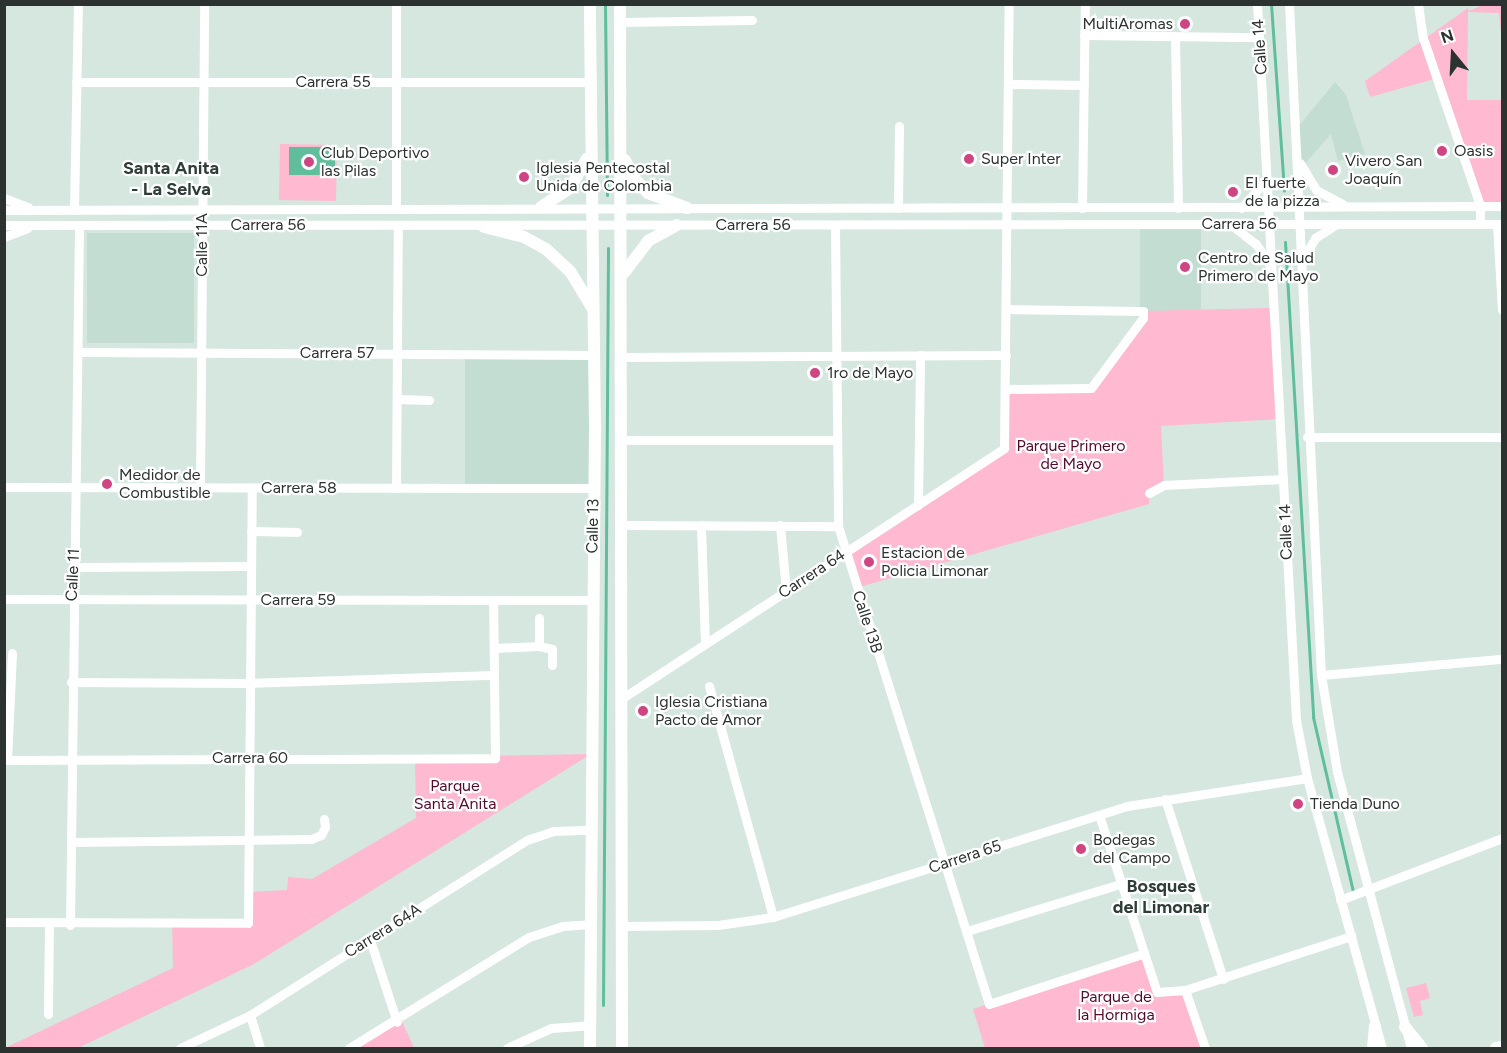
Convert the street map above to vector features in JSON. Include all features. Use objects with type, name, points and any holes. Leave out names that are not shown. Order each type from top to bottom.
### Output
[{"type":"main road","name":"Calle 13","points":[[590,4],[589,148],[594,355],[590,1048]]},
{"type":"main road","name":"Calle 13","points":[[620,4],[623,143],[622,1048]]},
{"type":"main road","points":[[623,143],[628,166],[643,189],[660,200],[687,208]]},
{"type":"main road","points":[[541,207],[576,181],[589,148]]},
{"type":"main road","points":[[623,274],[648,242],[677,225]]},
{"type":"main road","points":[[484,227],[524,237],[553,254],[576,278],[592,309]]},
{"type":"main road","points":[[1373,1048],[1376,1026]]},
{"type":"main road","points":[[1405,1028],[1422,1048]]},
{"type":"main road","points":[[1496,1048],[1503,1047]]},
{"type":"street","points":[[74,210],[78,4]]},
{"type":"street","name":"Calle 11A","points":[[200,486],[204,4]]},
{"type":"street","points":[[396,4],[396,208]]},
{"type":"street","points":[[1007,309],[1143,311],[1143,318],[1091,388],[1006,389],[1009,4]]},
{"type":"street","points":[[1082,208],[1085,4]]},
{"type":"street","name":"Calle 14","points":[[1257,4],[1274,273],[1292,676],[1307,778],[1382,1048]]},
{"type":"street","name":"Calle 14","points":[[1289,4],[1300,206],[1307,437],[1321,675],[1337,772],[1411,1048]]},
{"type":"street","points":[[1418,4],[1423,38],[1480,206],[1480,224]]},
{"type":"street","points":[[620,22],[752,20]]},
{"type":"street","points":[[1084,35],[1259,37]]},
{"type":"street","points":[[1175,36],[1178,208]]},
{"type":"street","name":"Carrera 55","points":[[76,82],[590,82]]},
{"type":"street","points":[[1008,84],[1084,85]]},
{"type":"street","points":[[898,208],[899,126]]},
{"type":"street","points":[[1297,154],[1316,190],[1347,206]]},
{"type":"street","points":[[1241,208],[1258,194],[1268,176]]},
{"type":"street","points":[[4,198],[27,206],[54,210]]},
{"type":"street","name":"Carrera 56","points":[[4,210],[1503,206]]},
{"type":"street","points":[[1230,224],[1256,244],[1274,273]]},
{"type":"street","points":[[1302,262],[1315,238],[1337,224]]},
{"type":"street","points":[[1500,224],[1503,310]]},
{"type":"street","name":"Carrera 56","points":[[4,225],[484,227],[1500,224]]},
{"type":"street","points":[[4,237],[43,225]]},
{"type":"street","name":"Calle 11","points":[[70,925],[72,599],[78,488],[79,225]]},
{"type":"street","name":"Calle 13B","points":[[835,225],[838,526],[844,553],[989,1004],[1142,954]]},
{"type":"street","points":[[396,488],[398,226]]},
{"type":"street","name":"Carrera 57","points":[[79,352],[594,355]]},
{"type":"street","points":[[918,505],[920,355]]},
{"type":"street","points":[[622,357],[1006,355]]},
{"type":"street","name":"Carrera 64","points":[[621,699],[1004,448],[1006,389]]},
{"type":"street","points":[[398,399],[429,400]]},
{"type":"street","points":[[1307,437],[1503,437]]},
{"type":"street","points":[[622,440],[837,440]]},
{"type":"street","points":[[1149,493],[1164,485],[1284,479]]},
{"type":"street","name":"Carrera 58","points":[[4,487],[594,488]]},
{"type":"street","points":[[4,922],[70,925],[248,922],[252,488]]},
{"type":"street","points":[[623,525],[838,526]]},
{"type":"street","points":[[701,525],[705,645]]},
{"type":"street","points":[[780,525],[786,591]]},
{"type":"street","points":[[251,531],[297,532]]},
{"type":"street","points":[[73,567],[251,566]]},
{"type":"street","name":"Carrera 59","points":[[4,599],[591,600]]},
{"type":"street","points":[[71,682],[249,682],[494,675],[493,600]]},
{"type":"street","points":[[539,618],[539,646]]},
{"type":"street","points":[[494,648],[539,646],[552,649],[552,665]]},
{"type":"street","points":[[6,760],[12,652]]},
{"type":"street","points":[[1321,675],[1503,659]]},
{"type":"street","name":"Carrera 60","points":[[6,760],[495,758],[494,675]]},
{"type":"street","points":[[710,686],[773,917]]},
{"type":"street","name":"Carrera 65","points":[[622,926],[718,925],[773,917],[1099,815],[1165,799],[1307,778]]},
{"type":"street","points":[[1165,799],[1223,978]]},
{"type":"street","points":[[1099,815],[1153,987],[1164,994],[1185,990],[1351,936]]},
{"type":"street","points":[[71,842],[310,839],[321,835],[326,827],[324,819]]},
{"type":"street","name":"Carrera 64A","points":[[180,1048],[250,1015],[527,840],[553,831],[591,830]]},
{"type":"street","points":[[1340,900],[1503,838]]},
{"type":"street","points":[[967,931],[1120,884]]},
{"type":"street","points":[[48,1014],[49,924]]},
{"type":"street","points":[[349,1048],[397,1022],[529,937],[563,926],[590,924]]},
{"type":"street","points":[[370,940],[397,1022]]},
{"type":"street","points":[[1185,990],[1205,1048]]},
{"type":"street","points":[[250,1015],[260,1048]]},
{"type":"street","points":[[507,1048],[551,1028],[590,1025]]},
{"type":"shaded area","points":[[1335,82],[1346,95],[1365,154],[1338,161],[1331,134],[1302,167],[1294,132]]},
{"type":"shaded area","points":[[289,147],[335,147],[335,175],[289,175]]},
{"type":"shaded area","points":[[1140,224],[1201,224],[1201,311],[1140,311]]},
{"type":"shaded area","points":[[87,233],[194,233],[194,343],[87,343]]},
{"type":"shaded area","points":[[465,354],[594,354],[594,488],[465,488]]},
{"type":"green space","points":[[1483,5],[1502,5],[1502,42],[1499,13],[1468,12],[1467,100],[1502,100],[1502,206],[1480,205],[1438,78],[1370,97],[1365,81],[1468,8],[1469,11]]},
{"type":"green space","name":"Club Deportivo las Pilas","points":[[280,144],[337,145],[336,201],[279,200]]},
{"type":"green space","name":"Parque Primero de Mayo","points":[[1270,308],[1280,419],[1161,426],[1164,485],[1149,493],[1149,504],[856,588],[844,553],[1004,449],[1006,389],[1091,388],[1143,311]]},
{"type":"green space","name":"Parque Santa Anita","points":[[591,754],[254,964],[78,1048],[5,1048],[173,968],[172,923],[248,923],[248,892],[287,890],[288,877],[312,879],[416,818],[415,757]]},
{"type":"green space","name":"Parque de la Hormiga","points":[[1142,954],[1153,987],[1185,990],[1205,1048],[985,1048],[973,1009]]},
{"type":"green space","points":[[1426,983],[1430,998],[1420,1001],[1423,1015],[1414,1017],[1406,988]]},
{"type":"green space","points":[[401,1019],[414,1048],[349,1048]]},
{"type":"waterway","points":[[605,4],[607,195]]},
{"type":"waterway","points":[[1271,4],[1284,191]]},
{"type":"waterway","points":[[1285,242],[1313,717],[1353,892]]},
{"type":"waterway","points":[[603,1005],[608,248]]},
{"type":"place","name":"MultiAromas","points":[[1185,24]]},
{"type":"place","name":"Oasis","points":[[1442,151]]},
{"type":"place","name":"Super Inter","points":[[969,159]]},
{"type":"place","name":"Club Deportivo las Pilas","points":[[309,162]]},
{"type":"place","name":"Vivero San Joaquín","points":[[1333,170]]},
{"type":"place","name":"Iglesia Pentecostal Unida de Colombia","points":[[524,177]]},
{"type":"place","name":"El fuerte de la pizza","points":[[1233,192]]},
{"type":"place","name":"Centro de Salud Primero de Mayo","points":[[1185,267]]},
{"type":"place","name":"1ro de Mayo","points":[[815,373]]},
{"type":"place","name":"Medidor de Combustible","points":[[107,484]]},
{"type":"place","name":"Estacion de Policia Limonar","points":[[869,562]]},
{"type":"place","name":"Iglesia Cristiana Pacto de Amor","points":[[643,711]]},
{"type":"place","name":"Tienda Duno","points":[[1298,804]]},
{"type":"place","name":"Bodegas del Campo","points":[[1081,849]]},
{"type":"district","name":"Santa Anita - La Selva","points":[[171,180]]},
{"type":"district","name":"Bosques del Limonar","points":[[1161,897]]}]
